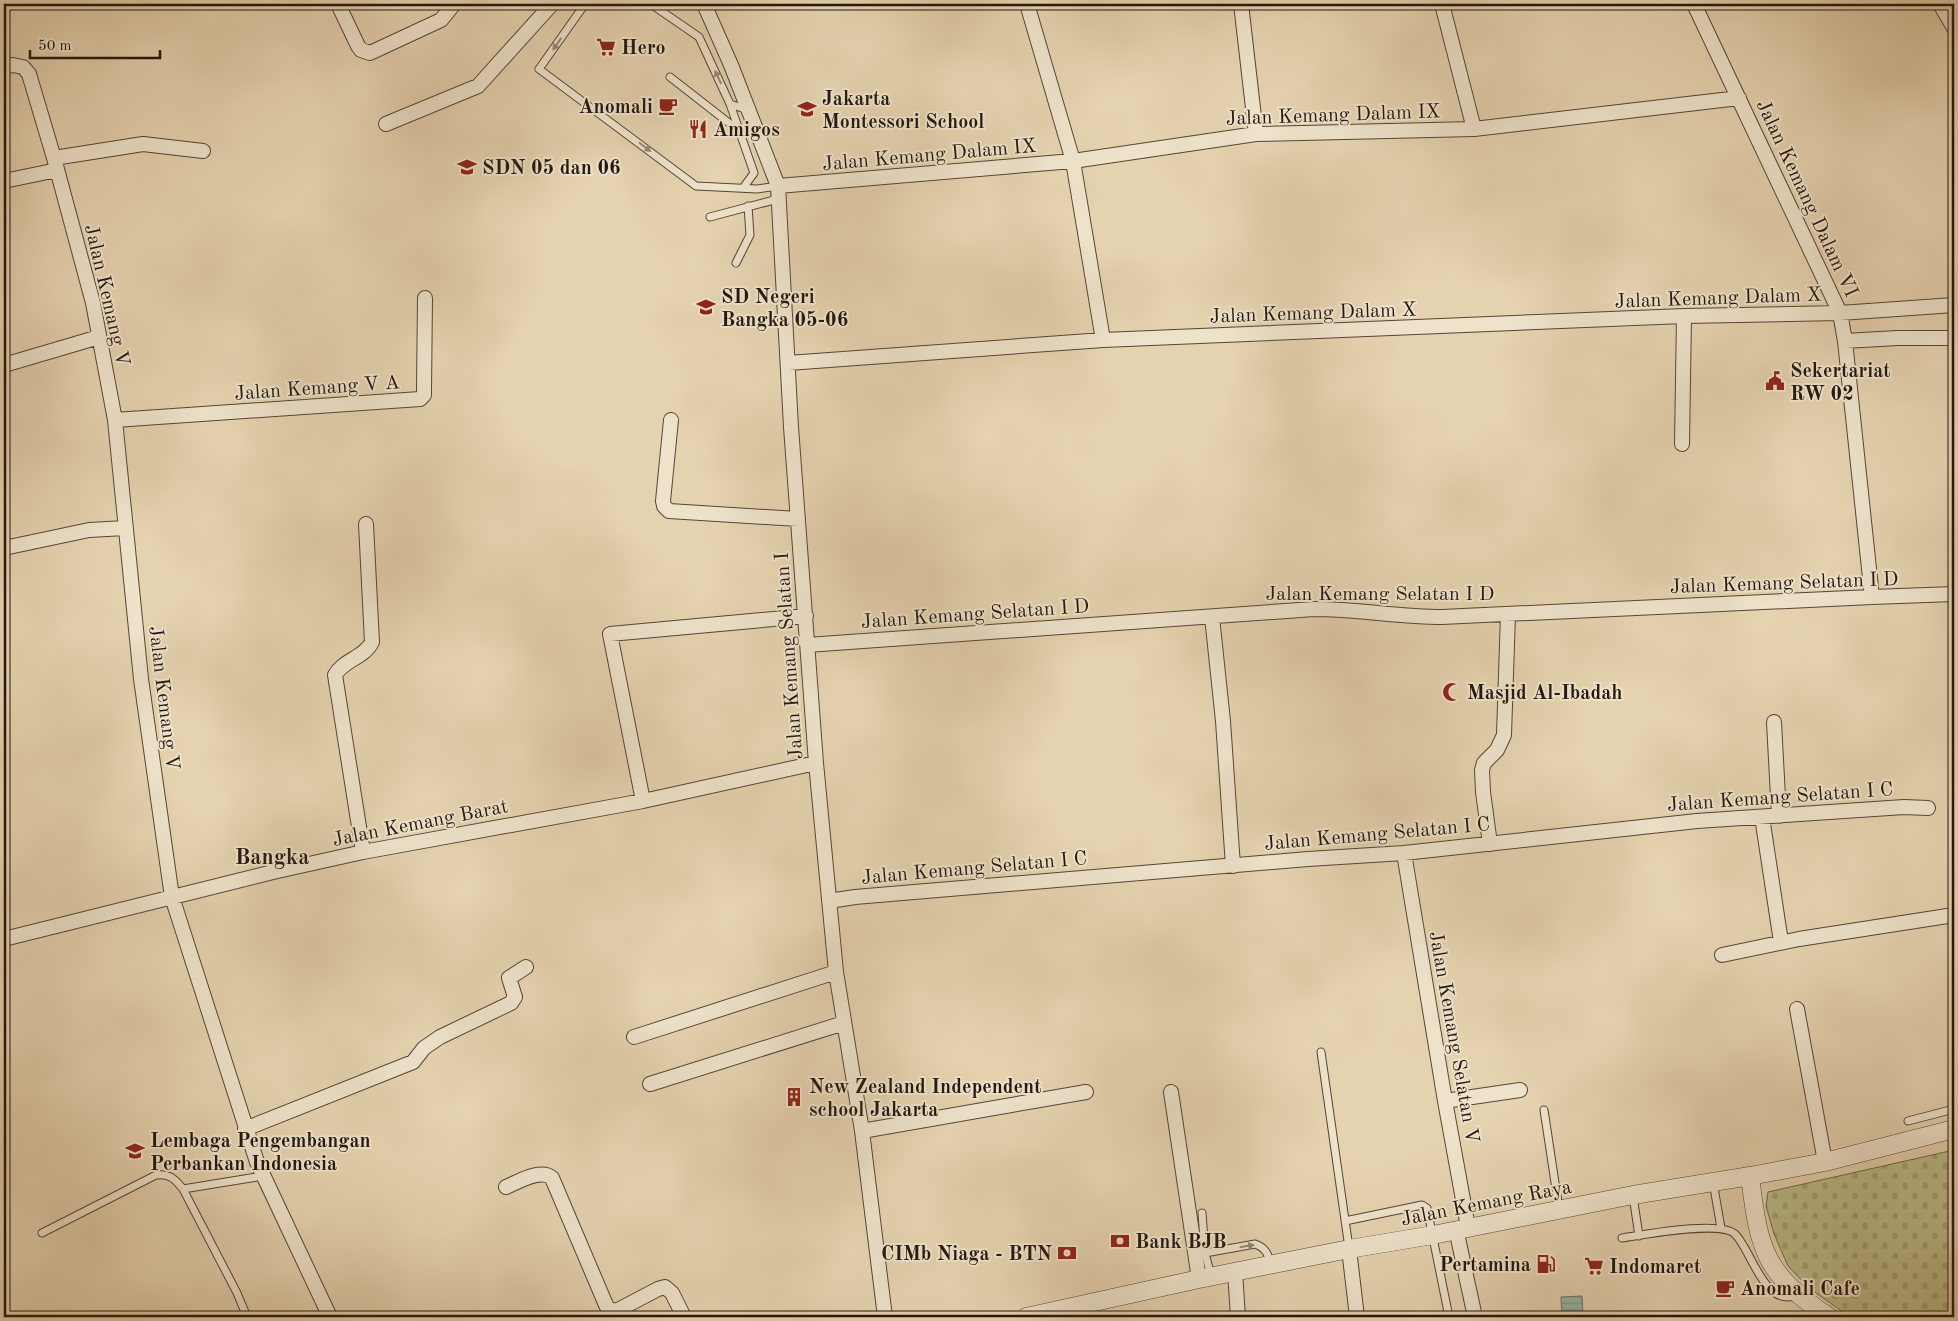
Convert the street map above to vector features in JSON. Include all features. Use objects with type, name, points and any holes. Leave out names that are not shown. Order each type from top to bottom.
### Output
[{"type":"street","points":[[338,4],[358,46],[361,50],[370,53],[441,20],[454,4]]},
{"type":"street","points":[[386,124],[478,86],[552,4]]},
{"type":"street","name":"Jalan Kemang Selatan I","points":[[704,4],[749,107],[778,193],[798,519],[816,764],[836,972],[862,1132],[885,1317]]},
{"type":"street","points":[[1027,4],[1073,161],[1103,340]]},
{"type":"street","points":[[1241,4],[1256,134]]},
{"type":"street","points":[[1442,4],[1474,129]]},
{"type":"street","name":"Jalan Kemang Dalam VI","points":[[1694,4],[1840,313],[1846,341],[1872,597]]},
{"type":"street","points":[[1940,4],[1954,28]]},
{"type":"street","name":"Jalan Kemang V","points":[[4,67],[23,67],[29,74],[93,303],[114,420],[141,679],[172,897],[245,1129],[263,1176],[330,1317]]},
{"type":"street","name":"Jalan Kemang Dalam IX","points":[[778,193],[1073,161],[1230,136],[1474,129],[1739,98]]},
{"type":"street","points":[[4,181],[55,164],[143,144],[203,151]]},
{"type":"street","name":"Jalan Kemang V A","points":[[114,420],[420,399],[424,395],[425,298]]},
{"type":"street","name":"Jalan Kemang Dalam X","points":[[788,363],[1103,340],[1684,316],[1840,313],[1954,305]]},
{"type":"street","points":[[1682,444],[1684,316]]},
{"type":"street","points":[[4,365],[99,337]]},
{"type":"street","points":[[1846,341],[1897,338],[1954,338]]},
{"type":"street","points":[[671,420],[663,501],[668,511],[798,519]]},
{"type":"street","points":[[363,852],[335,676],[340,668],[366,650],[372,642],[366,524]]},
{"type":"street","points":[[4,548],[89,530],[125,528]]},
{"type":"street","name":"Jalan Kemang Selatan I D","points":[[807,645],[1314,609],[1339,609],[1415,617],[1954,594]]},
{"type":"street","points":[[1490,844],[1482,770],[1484,763],[1497,750],[1504,735],[1508,614]]},
{"type":"street","points":[[643,800],[610,634],[806,616]]},
{"type":"street","points":[[1212,617],[1223,721],[1233,866]]},
{"type":"street","points":[[1774,722],[1779,816]]},
{"type":"street","name":"Jalan Kemang Barat","points":[[4,939],[273,872],[363,852],[643,800],[816,764]]},
{"type":"street","name":"Jalan Kemang Selatan I C","points":[[830,901],[855,897],[1404,853],[1697,821],[1904,807],[1928,808]]},
{"type":"street","points":[[1762,817],[1781,942]]},
{"type":"street","name":"Jalan Kemang Selatan V","points":[[1404,853],[1445,1101],[1475,1317]]},
{"type":"street","points":[[1722,954],[1781,942],[1954,915]]},
{"type":"street","points":[[245,1129],[413,1062],[424,1048],[440,1037],[511,1003],[515,997],[509,978],[526,967]]},
{"type":"street","points":[[634,1037],[836,972]]},
{"type":"street","points":[[1796,1009],[1825,1162]]},
{"type":"street","points":[[650,1084],[844,1023]]},
{"type":"street","points":[[1445,1101],[1520,1090]]},
{"type":"street","points":[[862,1132],[1086,1092]]},
{"type":"street","points":[[1171,1092],[1205,1277]]},
{"type":"street","name":"Jalan Kemang Raya","points":[[1036,1316],[1205,1277],[1433,1235],[1633,1195],[1825,1162],[1954,1129]]},
{"type":"street","points":[[506,1187],[537,1175],[544,1174],[552,1178],[607,1308],[610,1311],[618,1310],[665,1287],[672,1292],[684,1317]]},
{"type":"street","points":[[1750,1176],[1755,1219],[1760,1241],[1769,1262],[1780,1278],[1797,1295],[1829,1317]]},
{"type":"street","points":[[1349,1249],[1357,1317]]},
{"type":"street","points":[[1235,1272],[1238,1317]]},
{"type":"lane","points":[[585,4],[539,69],[696,186],[757,189],[778,193]]},
{"type":"lane","points":[[651,4],[699,37],[730,104],[754,172],[743,188]]},
{"type":"lane","points":[[670,77],[738,130]]},
{"type":"lane","points":[[730,104],[742,108],[749,107]]},
{"type":"lane","points":[[710,217],[748,206],[778,193]]},
{"type":"lane","points":[[736,263],[750,235],[748,206]]},
{"type":"lane","points":[[1321,1052],[1349,1249]]},
{"type":"lane","points":[[1908,1121],[1954,1109]]},
{"type":"lane","points":[[1544,1110],[1559,1210]]},
{"type":"lane","points":[[42,1233],[156,1175],[164,1174],[169,1176],[177,1181],[183,1189],[237,1293],[247,1317]]},
{"type":"lane","points":[[183,1189],[263,1176]]},
{"type":"lane","points":[[1713,1182],[1721,1228]]},
{"type":"lane","points":[[1633,1195],[1639,1236]]},
{"type":"lane","points":[[1345,1221],[1422,1205],[1426,1208],[1449,1317]]},
{"type":"lane","points":[[1202,1213],[1206,1253],[1205,1277]]},
{"type":"lane","points":[[1622,1238],[1700,1228],[1721,1228],[1734,1233],[1773,1292],[1782,1297],[1790,1298],[1797,1295]]},
{"type":"lane","points":[[1206,1253],[1255,1244],[1262,1247],[1268,1254],[1271,1265]]},
{"type":"green space","points":[[1954,1150],[1954,1317],[1850,1317],[1809,1288],[1788,1266],[1774,1234],[1766,1206],[1768,1192]]},
{"type":"shaded area","points":[[1582,1296],[1583,1317],[1562,1317],[1561,1297]]},
{"type":"place","name":"Hero","points":[[606,47]]},
{"type":"place","name":"Anomali","points":[[668,106]]},
{"type":"place","name":"Jakarta Montessori School","points":[[807,109]]},
{"type":"place","name":"Amigos","points":[[698,129]]},
{"type":"place","name":"SDN 05 dan 06","points":[[467,167]]},
{"type":"place","name":"SD Negeri Bangka 05-06","points":[[706,307]]},
{"type":"place","name":"Sekertariat RW 02","points":[[1775,381]]},
{"type":"place","name":"Masjid Al-Ibadah","points":[[1452,692]]},
{"type":"place","name":"New Zealand Independent school Jakarta","points":[[794,1097]]},
{"type":"place","name":"Lembaga Pengembangan Perbankan Indonesia","points":[[135,1151]]},
{"type":"place","name":"Bank BJB","points":[[1120,1241]]},
{"type":"place","name":"CIMb Niaga - BTN","points":[[1067,1253]]},
{"type":"place","name":"Pertamina","points":[[1546,1264]]},
{"type":"place","name":"Indomaret","points":[[1594,1266]]},
{"type":"place","name":"Anomali Cafe","points":[[1725,1288]]},
{"type":"district","name":"Bangka","points":[[272,856]]}]
